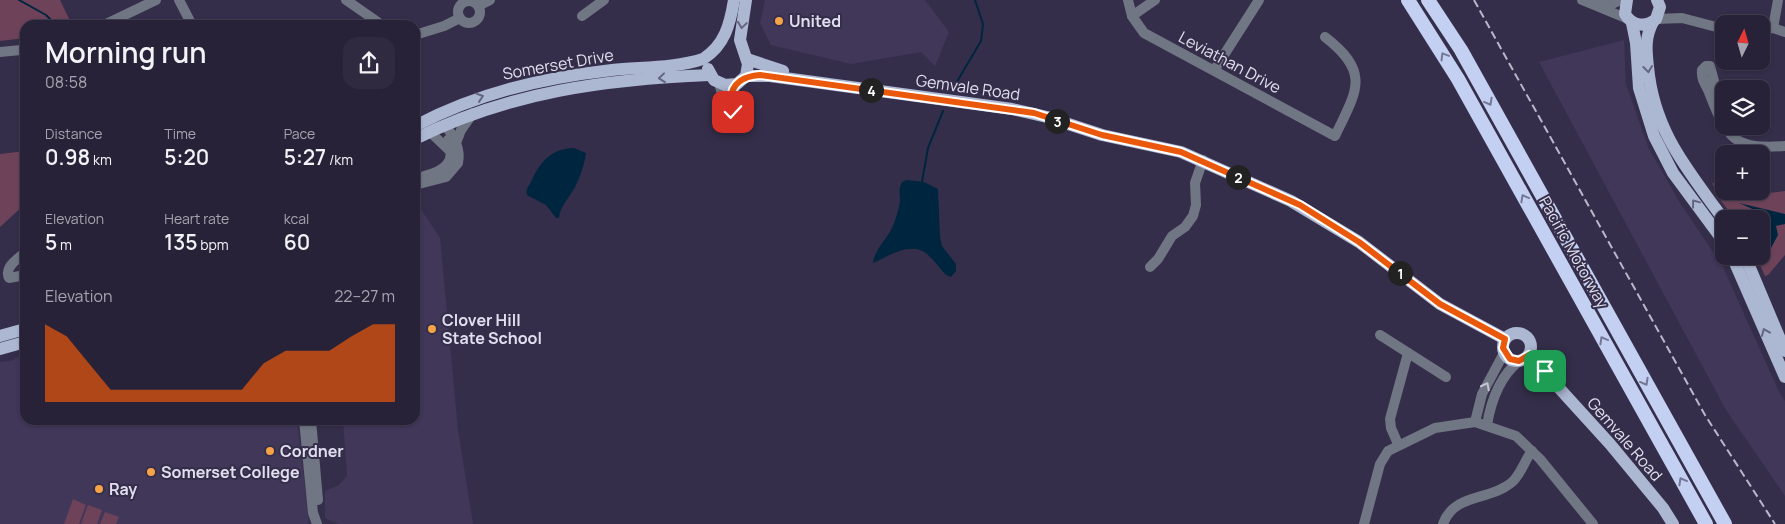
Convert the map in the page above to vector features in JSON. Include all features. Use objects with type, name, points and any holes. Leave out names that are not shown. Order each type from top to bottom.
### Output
[{"type":"highway","name":"Pacific Motorway","points":[[1408,0],[1458,79],[1706,524]]},
{"type":"highway","name":"Pacific Motorway","points":[[1428,0],[1461,50],[1725,524]]},
{"type":"main road","points":[[715,79],[708,64],[727,32],[734,0]]},
{"type":"main road","points":[[741,80],[745,55],[741,29],[746,0]]},
{"type":"main road","points":[[1627,0],[1624,8],[1636,43],[1640,88],[1654,136],[1673,173],[1715,230]]},
{"type":"main road","points":[[1658,0],[1660,7],[1646,39],[1650,87],[1660,120],[1682,164],[1716,210]]},
{"type":"main road","points":[[1630,21],[1646,24],[1655,20]]},
{"type":"main road","name":"Somerset Drive","points":[[420,137],[430,132],[441,119],[480,97],[545,80],[694,62],[729,45],[745,55]]},
{"type":"main road","name":"Gemvale Road","points":[[745,55],[772,68],[849,87]]},
{"type":"main road","name":"Gemvale Road","points":[[741,80],[765,75],[1034,113],[1102,135],[1181,152],[1203,160],[1308,210],[1359,242],[1440,304],[1505,339]]},
{"type":"main road","name":"Somerset Drive","points":[[420,125],[526,97],[572,88],[715,79],[725,85],[741,80]]},
{"type":"main road","points":[[1736,265],[1785,377]]},
{"type":"main road","points":[[1749,265],[1785,351]]},
{"type":"main road","points":[[0,336],[20,330]]},
{"type":"main road","points":[[1517,332],[1526,335],[1531,343],[1524,358],[1510,359],[1504,353],[1505,339],[1517,332]]},
{"type":"main road","points":[[0,349],[20,343]]},
{"type":"main road","name":"Gemvale Road","points":[[1524,358],[1610,444],[1663,508],[1673,524]]},
{"type":"street","points":[[114,20],[156,0]]},
{"type":"street","points":[[179,0],[189,20]]},
{"type":"street","points":[[346,0],[375,20]]},
{"type":"street","points":[[478,6],[490,0]]},
{"type":"street","points":[[582,16],[604,0]]},
{"type":"street","name":"Leviathan Drive","points":[[1128,0],[1132,16],[1144,33],[1335,136],[1355,96],[1357,84],[1345,56],[1325,38]]},
{"type":"street","points":[[1132,16],[1155,0]]},
{"type":"street","points":[[1215,70],[1259,0]]},
{"type":"street","points":[[1586,2],[1612,4],[1621,0]]},
{"type":"street","points":[[1658,0],[1663,8],[1682,18],[1715,27]]},
{"type":"street","points":[[1773,28],[1778,0]]},
{"type":"street","points":[[464,1],[473,2],[478,6],[480,13],[474,21],[465,22],[460,18],[459,8],[464,1]]},
{"type":"street","points":[[1586,2],[1630,21]]},
{"type":"street","points":[[420,33],[444,26],[460,18]]},
{"type":"street","points":[[1655,20],[1682,18]]},
{"type":"street","points":[[1770,28],[1785,32]]},
{"type":"street","points":[[0,52],[20,50]]},
{"type":"street","points":[[715,79],[729,112],[732,94],[741,80]]},
{"type":"street","points":[[1711,97],[1723,127],[1734,138],[1751,145],[1785,146]]},
{"type":"street","points":[[420,176],[445,169],[461,130],[474,112]]},
{"type":"street","points":[[420,184],[442,179],[453,171],[459,156],[454,148],[450,131],[441,119]]},
{"type":"street","points":[[430,132],[454,148]]},
{"type":"street","points":[[1150,267],[1158,259],[1172,236],[1185,227],[1193,216],[1196,206],[1195,183],[1203,160]]},
{"type":"street","points":[[20,257],[9,268],[7,273],[9,278],[20,276]]},
{"type":"street","points":[[1380,335],[1446,377]]},
{"type":"street","points":[[1398,444],[1391,428],[1390,419],[1408,353]]},
{"type":"street","points":[[1475,422],[1482,394],[1504,353]]},
{"type":"street","points":[[1487,425],[1493,396],[1511,367],[1524,358]]},
{"type":"street","points":[[1364,524],[1382,459],[1388,451],[1398,444],[1435,428],[1475,422],[1516,436],[1532,451],[1593,524]]},
{"type":"street","points":[[304,425],[313,513],[317,524]]},
{"type":"street","points":[[312,425],[317,480],[317,524]]},
{"type":"street","points":[[1443,524],[1449,513],[1460,503],[1510,484],[1532,451]]},
{"type":"shaded area","points":[[0,0],[60,0],[70,20],[20,20],[20,39],[0,41]]},
{"type":"shaded area","points":[[765,0],[925,0],[949,32],[935,66],[921,52],[851,64],[771,45],[760,23]]},
{"type":"shaded area","points":[[1624,40],[1626,84],[1648,147],[1680,203],[1715,255],[1715,265],[1722,265],[1723,267],[1780,394],[1785,401],[1785,496],[1726,410],[1539,62]]},
{"type":"shaded area","points":[[20,152],[20,209],[0,227],[0,154]]},
{"type":"shaded area","points":[[1785,191],[1785,255],[1768,275],[1765,276],[1760,265],[1770,265],[1770,210],[1728,210],[1721,201],[1770,200],[1770,193]]},
{"type":"shaded area","name":"Clover Hill State School","points":[[420,208],[440,238],[458,430],[473,524],[338,524],[325,518],[325,491],[339,485],[347,476],[343,425],[420,425]]},
{"type":"shaded area","name":"Somerset College","points":[[20,356],[20,425],[298,425],[309,524],[0,524],[0,362],[10,361]]},
{"type":"shaded area","points":[[73,499],[86,505],[79,524],[64,524]]},
{"type":"shaded area","points":[[88,505],[102,510],[97,524],[81,524]]},
{"type":"shaded area","points":[[105,512],[119,517],[116,524],[100,524]]},
{"type":"water","points":[[574,148],[586,153],[584,164],[559,218],[556,218],[546,205],[527,195],[527,189],[543,161],[553,153]]},
{"type":"water","points":[[907,180],[924,182],[938,189],[942,246],[956,264],[956,271],[951,277],[946,275],[928,255],[915,249],[893,253],[873,263],[876,253],[893,225],[900,201],[900,187],[902,182]]},
{"type":"water","points":[[1739,203],[1768,210],[1755,210]]},
{"type":"water","points":[[1770,210],[1785,214],[1785,224],[1776,226],[1778,235],[1771,248]]},
{"type":"waterway","points":[[19,0],[46,15],[51,20]]},
{"type":"waterway","points":[[952,90],[981,41],[983,24],[975,0]]},
{"type":"waterway","points":[[922,182],[928,148],[943,111]]},
{"type":"railway","points":[[1474,0],[1705,415],[1775,524]]},
{"type":"place","name":"United","points":[[779,21]]},
{"type":"place","name":"Clover Hill State School","points":[[432,329]]},
{"type":"place","name":"Cordner","points":[[270,451]]},
{"type":"place","name":"Somerset College","points":[[151,472]]},
{"type":"place","name":"Ray","points":[[99,489]]},
{"type":"route","points":[[733,112],[732,94],[737,84],[746,76],[760,75],[1034,113],[1102,135],[1181,152],[1203,160],[1300,205],[1331,223],[1440,304],[1505,339],[1503,348],[1507,357],[1519,361],[1529,355],[1545,371]]}]
